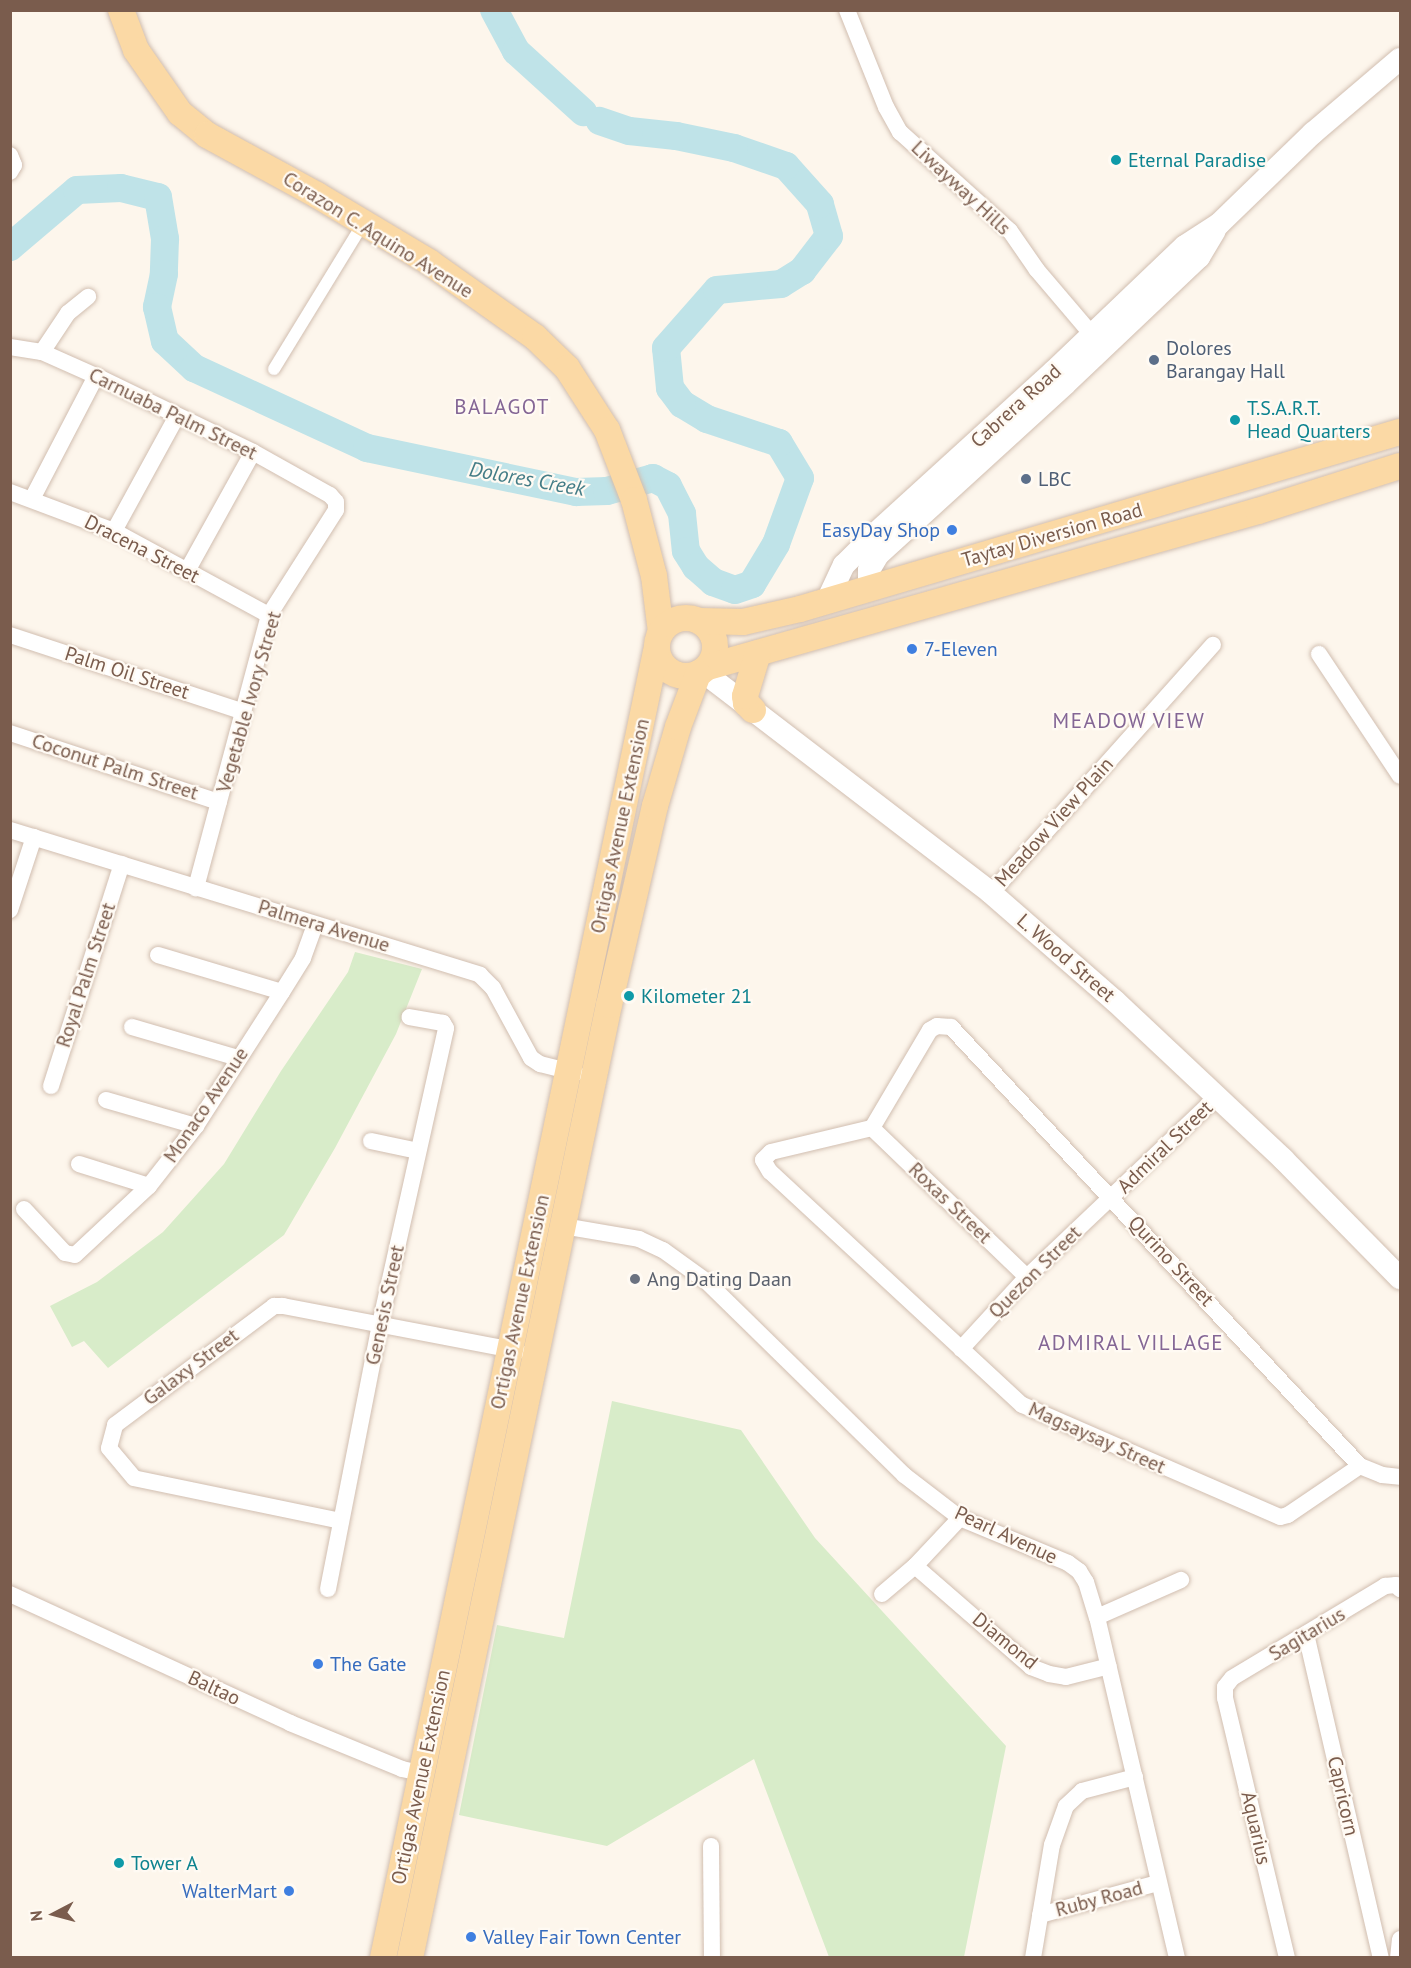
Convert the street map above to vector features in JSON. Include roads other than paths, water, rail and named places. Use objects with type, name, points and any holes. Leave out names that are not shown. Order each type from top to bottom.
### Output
[{"type":"main road","name":"Corazon C. Aquino Avenue","points":[[125,12],[136,50],[180,113],[207,135],[364,222],[429,262],[535,338],[567,368],[608,430],[634,500],[654,576],[659,639]]},
{"type":"main road","name":"Cabrera Road","points":[[869,588],[869,570],[878,555],[1097,341],[1185,246],[1219,224],[1313,134],[1401,59]]},
{"type":"main road","name":"Cabrera Road","points":[[827,601],[844,565],[1097,341]]},
{"type":"main road","name":"Taytay Diversion Road","points":[[696,620],[743,622],[827,601],[1401,432]]},
{"type":"main road","name":"Taytay Diversion Road","points":[[703,670],[1258,511],[1401,466]]},
{"type":"main road","name":"Corazon C. Aquino Avenue","points":[[654,576],[696,620]]},
{"type":"main road","points":[[674,620],[696,620],[713,637],[713,658],[703,670],[688,676],[670,671],[658,656],[659,639],[674,620]]},
{"type":"main road","points":[[743,622],[736,630],[735,644],[741,650],[756,654],[745,696],[746,703],[753,710]]},
{"type":"main road","name":"Ortigas Avenue Extension","points":[[383,1958],[659,639]]},
{"type":"main road","name":"Ortigas Avenue Extension","points":[[410,1958],[562,1226],[655,806],[681,717],[703,670]]},
{"type":"main road","name":"L. Wood Street","points":[[703,670],[991,893],[1115,1001],[1218,1096],[1401,1278]]},
{"type":"main road","points":[[421,1773],[448,1778]]},
{"type":"street","name":"Liwayway Hills","points":[[847,10],[886,107],[900,132],[1010,231],[1037,270],[1097,341]]},
{"type":"street","points":[[10,156],[14,165],[10,172]]},
{"type":"street","points":[[274,369],[364,222]]},
{"type":"street","points":[[42,352],[68,313],[88,297]]},
{"type":"street","name":"Carnuaba Palm Street","points":[[10,347],[42,352],[96,376],[253,452],[330,495]]},
{"type":"street","points":[[32,499],[96,376]]},
{"type":"street","points":[[114,531],[177,416]]},
{"type":"street","points":[[187,571],[253,452]]},
{"type":"street","name":"Dracena Street","points":[[10,492],[114,531],[269,615]]},
{"type":"street","name":"Vegetable Ivory Street","points":[[196,888],[269,615],[336,510],[336,502],[330,495]]},
{"type":"street","name":"Palm Oil Street","points":[[10,635],[244,712]]},
{"type":"street","name":"Meadow View Plain","points":[[991,893],[1213,645]]},
{"type":"street","points":[[1319,654],[1401,776]]},
{"type":"street","name":"Coconut Palm Street","points":[[10,733],[219,802]]},
{"type":"street","name":"Palmera Avenue","points":[[10,830],[480,975],[493,988],[531,1058],[540,1064],[594,1076]]},
{"type":"street","points":[[10,910],[34,837]]},
{"type":"street","name":"Royal Palm Street","points":[[51,1086],[122,864]]},
{"type":"street","name":"Monaco Avenue","points":[[24,1209],[64,1253],[75,1255],[149,1186],[196,1126],[282,992],[303,958],[315,925]]},
{"type":"street","points":[[158,955],[282,992]]},
{"type":"street","name":"Genesis Street","points":[[328,1589],[380,1324],[446,1028],[443,1023],[410,1017]]},
{"type":"street","name":"Qurino Street","points":[[872,1128],[930,1030],[937,1026],[951,1027],[1112,1197],[1360,1466],[1382,1475],[1401,1477]]},
{"type":"street","points":[[132,1027],[238,1058]]},
{"type":"street","name":"Admiral Street","points":[[1112,1197],[1218,1096]]},
{"type":"street","points":[[106,1100],[196,1126]]},
{"type":"street","name":"Magsaysay Street","points":[[872,1128],[771,1152],[764,1160],[770,1172],[1022,1405],[1273,1515],[1288,1515],[1360,1466]]},
{"type":"street","name":"Roxas Street","points":[[872,1128],[1027,1277]]},
{"type":"street","points":[[371,1141],[418,1150]]},
{"type":"street","points":[[79,1164],[149,1186]]},
{"type":"street","name":"Quezon Street","points":[[961,1349],[1027,1277],[1112,1197]]},
{"type":"street","name":"Pearl Avenue","points":[[562,1226],[639,1239],[663,1250],[706,1281],[904,1475],[960,1518],[1068,1563],[1079,1571],[1086,1582],[1097,1617],[1177,1958]]},
{"type":"street","name":"Galaxy Street","points":[[341,1521],[137,1479],[131,1475],[109,1444],[115,1425],[274,1306],[284,1306],[536,1354]]},
{"type":"street","points":[[882,1594],[915,1566],[960,1518]]},
{"type":"street","name":"Diamond","points":[[915,1566],[1031,1667],[1066,1677],[1109,1666]]},
{"type":"street","points":[[1097,1617],[1181,1580]]},
{"type":"street","name":"Sagitarius","points":[[1225,1698],[1225,1688],[1232,1678],[1385,1586],[1396,1585],[1401,1589]]},
{"type":"street","name":"Baltao","points":[[10,1594],[290,1723],[402,1769],[421,1773]]},
{"type":"street","name":"Capricorn","points":[[1306,1634],[1381,1958]]},
{"type":"street","name":"Aquarius","points":[[1225,1698],[1287,1958]]},
{"type":"street","points":[[1033,1958],[1052,1845],[1066,1806],[1082,1791],[1135,1777]]},
{"type":"street","points":[[711,1846],[712,1958]]},
{"type":"street","name":"Ruby Road","points":[[1040,1915],[1158,1883]]},
{"type":"street","points":[[1398,1958],[1401,1939]]},
{"type":"waterway","name":"Dolores Creek","points":[[494,10],[516,51],[583,112]]},
{"type":"waterway","name":"Dolores Creek","points":[[10,247],[77,190],[121,188],[158,197],[165,239],[164,274],[157,307],[165,341],[194,368],[367,448],[576,492],[607,491],[653,478],[668,486],[682,514],[686,551],[696,567],[713,582],[735,590],[752,584],[776,544],[800,478],[779,443],[707,419],[682,404],[670,388],[666,348],[717,290],[781,284],[802,271],[829,236],[820,204],[786,166],[734,148],[676,136],[629,131],[600,121]]},
{"type":"place","name":"Eternal Paradise","points":[[1116,160]]},
{"type":"place","name":"Dolores Barangay Hall","points":[[1154,360]]},
{"type":"place","name":"T.S.A.R.T. Head Quarters","points":[[1235,420]]},
{"type":"place","name":"LBC","points":[[1026,479]]},
{"type":"place","name":"EasyDay Shop","points":[[952,530]]},
{"type":"place","name":"7-Eleven","points":[[912,649]]},
{"type":"place","name":"Kilometer 21","points":[[629,996]]},
{"type":"place","name":"Ang Dating Daan","points":[[635,1279]]},
{"type":"place","name":"The Gate","points":[[318,1664]]},
{"type":"place","name":"Tower A","points":[[119,1863]]},
{"type":"place","name":"WalterMart","points":[[289,1891]]},
{"type":"place","name":"Valley Fair Town Center","points":[[471,1937]]},
{"type":"district","name":"BALAGOT","points":[[502,407]]},
{"type":"district","name":"MEADOW VIEW","points":[[1129,721]]},
{"type":"district","name":"ADMIRAL VILLAGE","points":[[1131,1343]]}]
